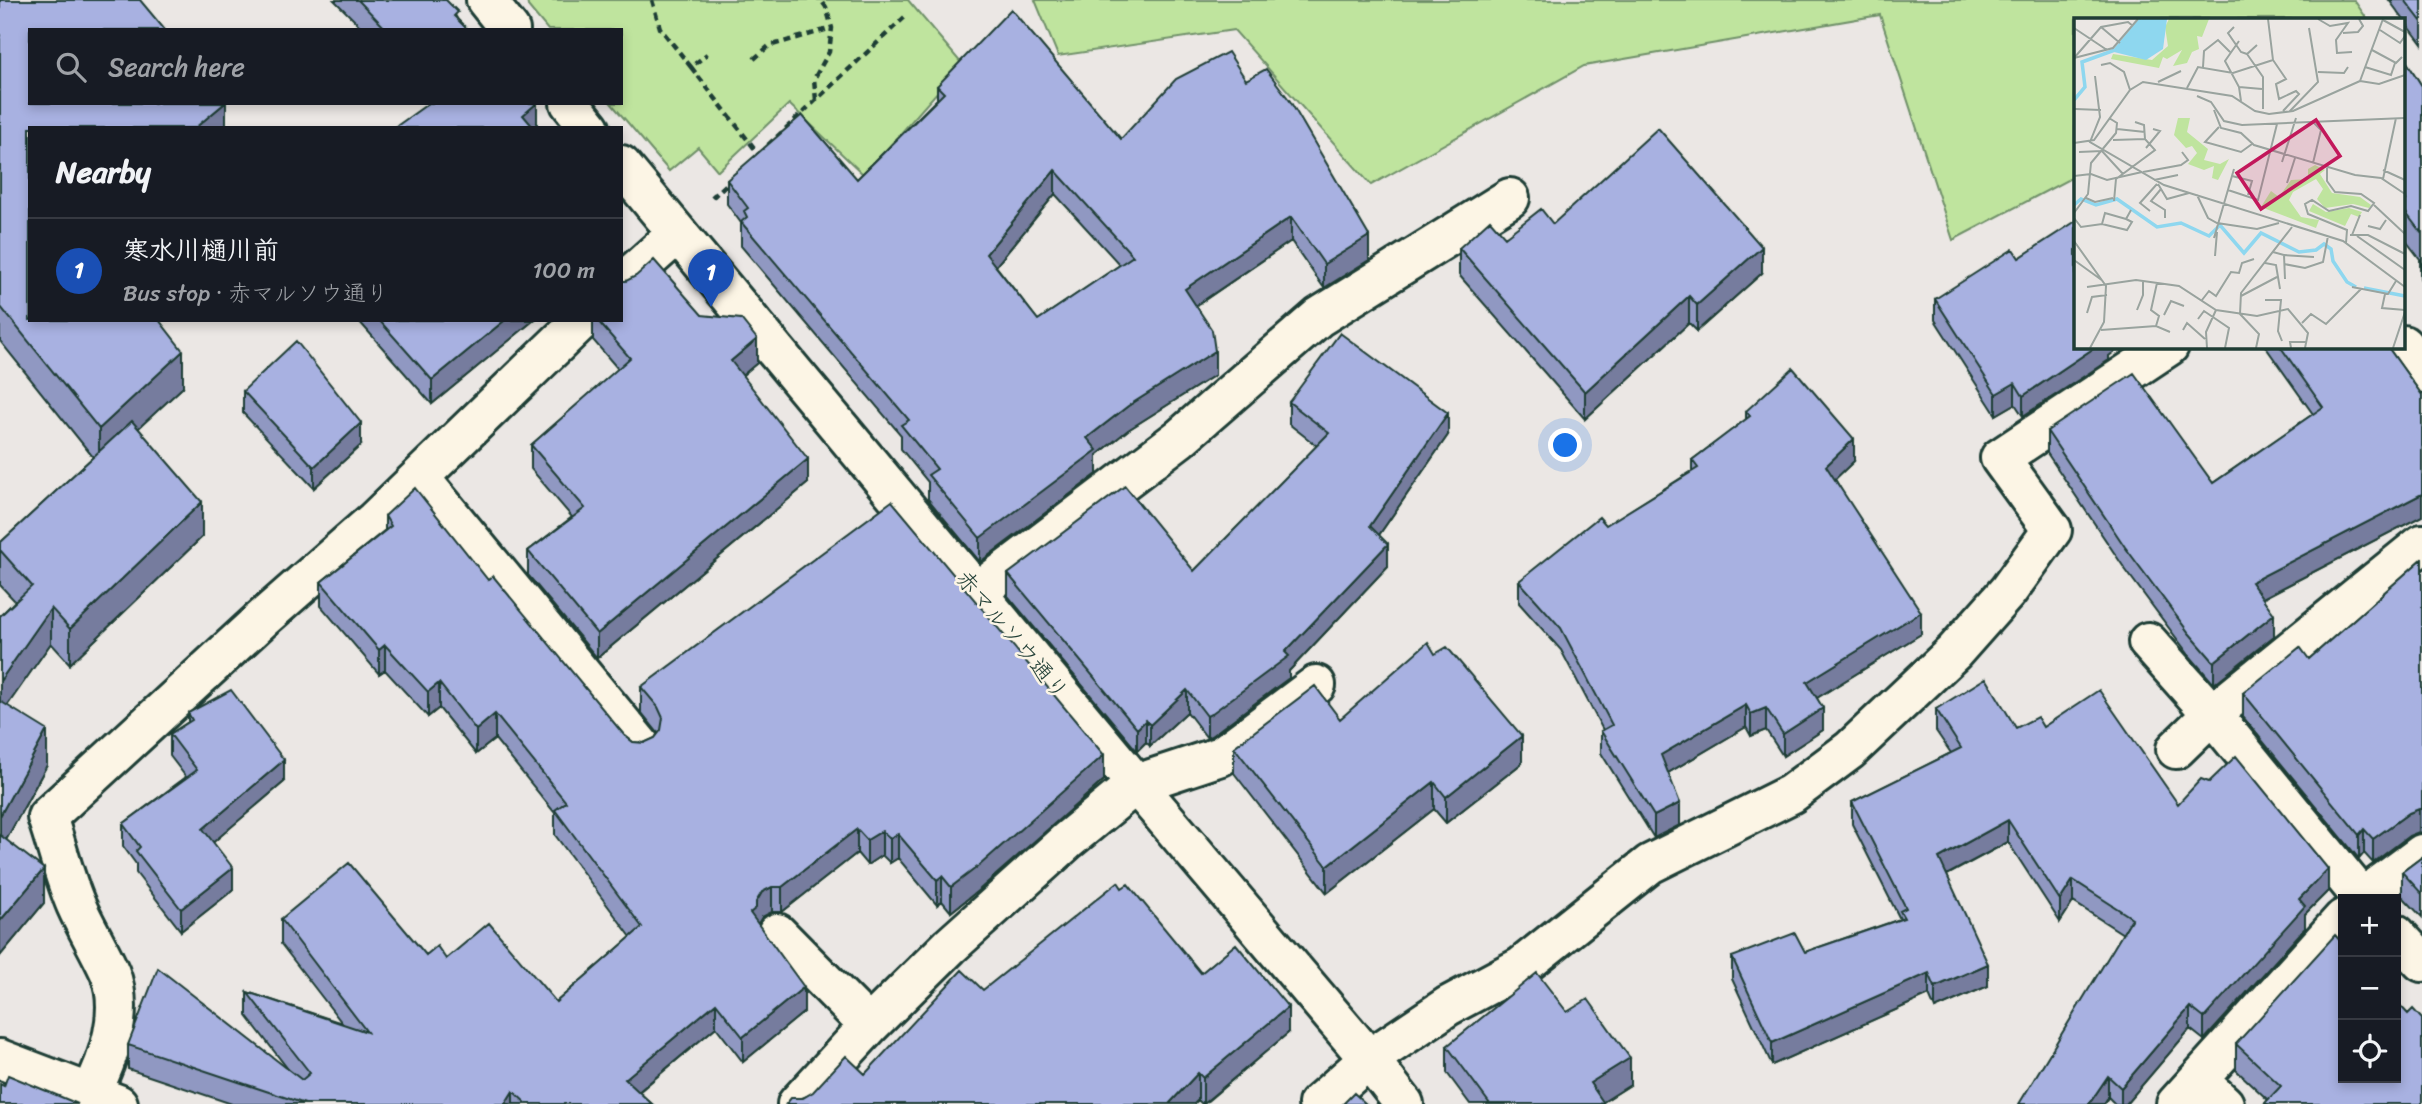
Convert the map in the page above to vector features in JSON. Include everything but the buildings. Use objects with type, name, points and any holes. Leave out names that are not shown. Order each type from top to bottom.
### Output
[{"type":"street","points":[[485,0],[508,28]]},
{"type":"street","points":[[572,105],[588,126]]},
{"type":"street","name":"赤マルソウ通り","points":[[623,167],[1404,1104]]},
{"type":"street","points":[[977,592],[1180,438],[1320,317],[1510,198]]},
{"type":"street","points":[[623,282],[677,234]]},
{"type":"street","points":[[0,1059],[105,1099],[103,1069],[115,1022],[111,976],[76,904],[47,817],[420,478],[580,322]]},
{"type":"street","points":[[2404,346],[2422,373]]},
{"type":"street","points":[[1318,1104],[1369,1059],[1448,1006],[1521,967],[1650,864],[1791,794],[1850,750],[1954,652],[2008,591],[2052,530],[2000,458],[2166,348]]},
{"type":"street","points":[[420,478],[641,746]]},
{"type":"street","points":[[2176,749],[2211,714],[2422,544]]},
{"type":"street","points":[[2148,642],[2211,714],[2349,894]]},
{"type":"street","points":[[797,1104],[869,1026],[950,946],[1068,840],[1136,784],[1222,756],[1316,685]]},
{"type":"street","points":[[2370,894],[2422,854]]},
{"type":"street","points":[[2200,1096],[2338,927]]},
{"type":"street","points":[[777,933],[869,1026]]},
{"type":"street","points":[[2401,939],[2422,962]]},
{"type":"path","points":[[652,0],[660,27],[758,153]]},
{"type":"path","points":[[816,101],[814,79],[829,52],[832,28],[821,0]]},
{"type":"path","points":[[750,162],[908,14]]},
{"type":"path","points":[[754,59],[769,46],[832,28]]},
{"type":"path","points":[[691,66],[707,54]]},
{"type":"path","points":[[707,188],[714,196],[732,179]]},
{"type":"green space","points":[[527,0],[908,0],[962,64],[864,175],[789,104],[718,171],[698,147],[669,171],[613,105],[623,105],[623,28],[546,28],[528,6]]},
{"type":"green space","points":[[1035,0],[2354,0],[2366,18],[2074,18],[2074,177],[1953,240],[1880,15],[1584,66],[1371,185],[1234,30],[1058,56]]},
{"type":"place","name":"寒水川樋川前","points":[[711,307]]}]
